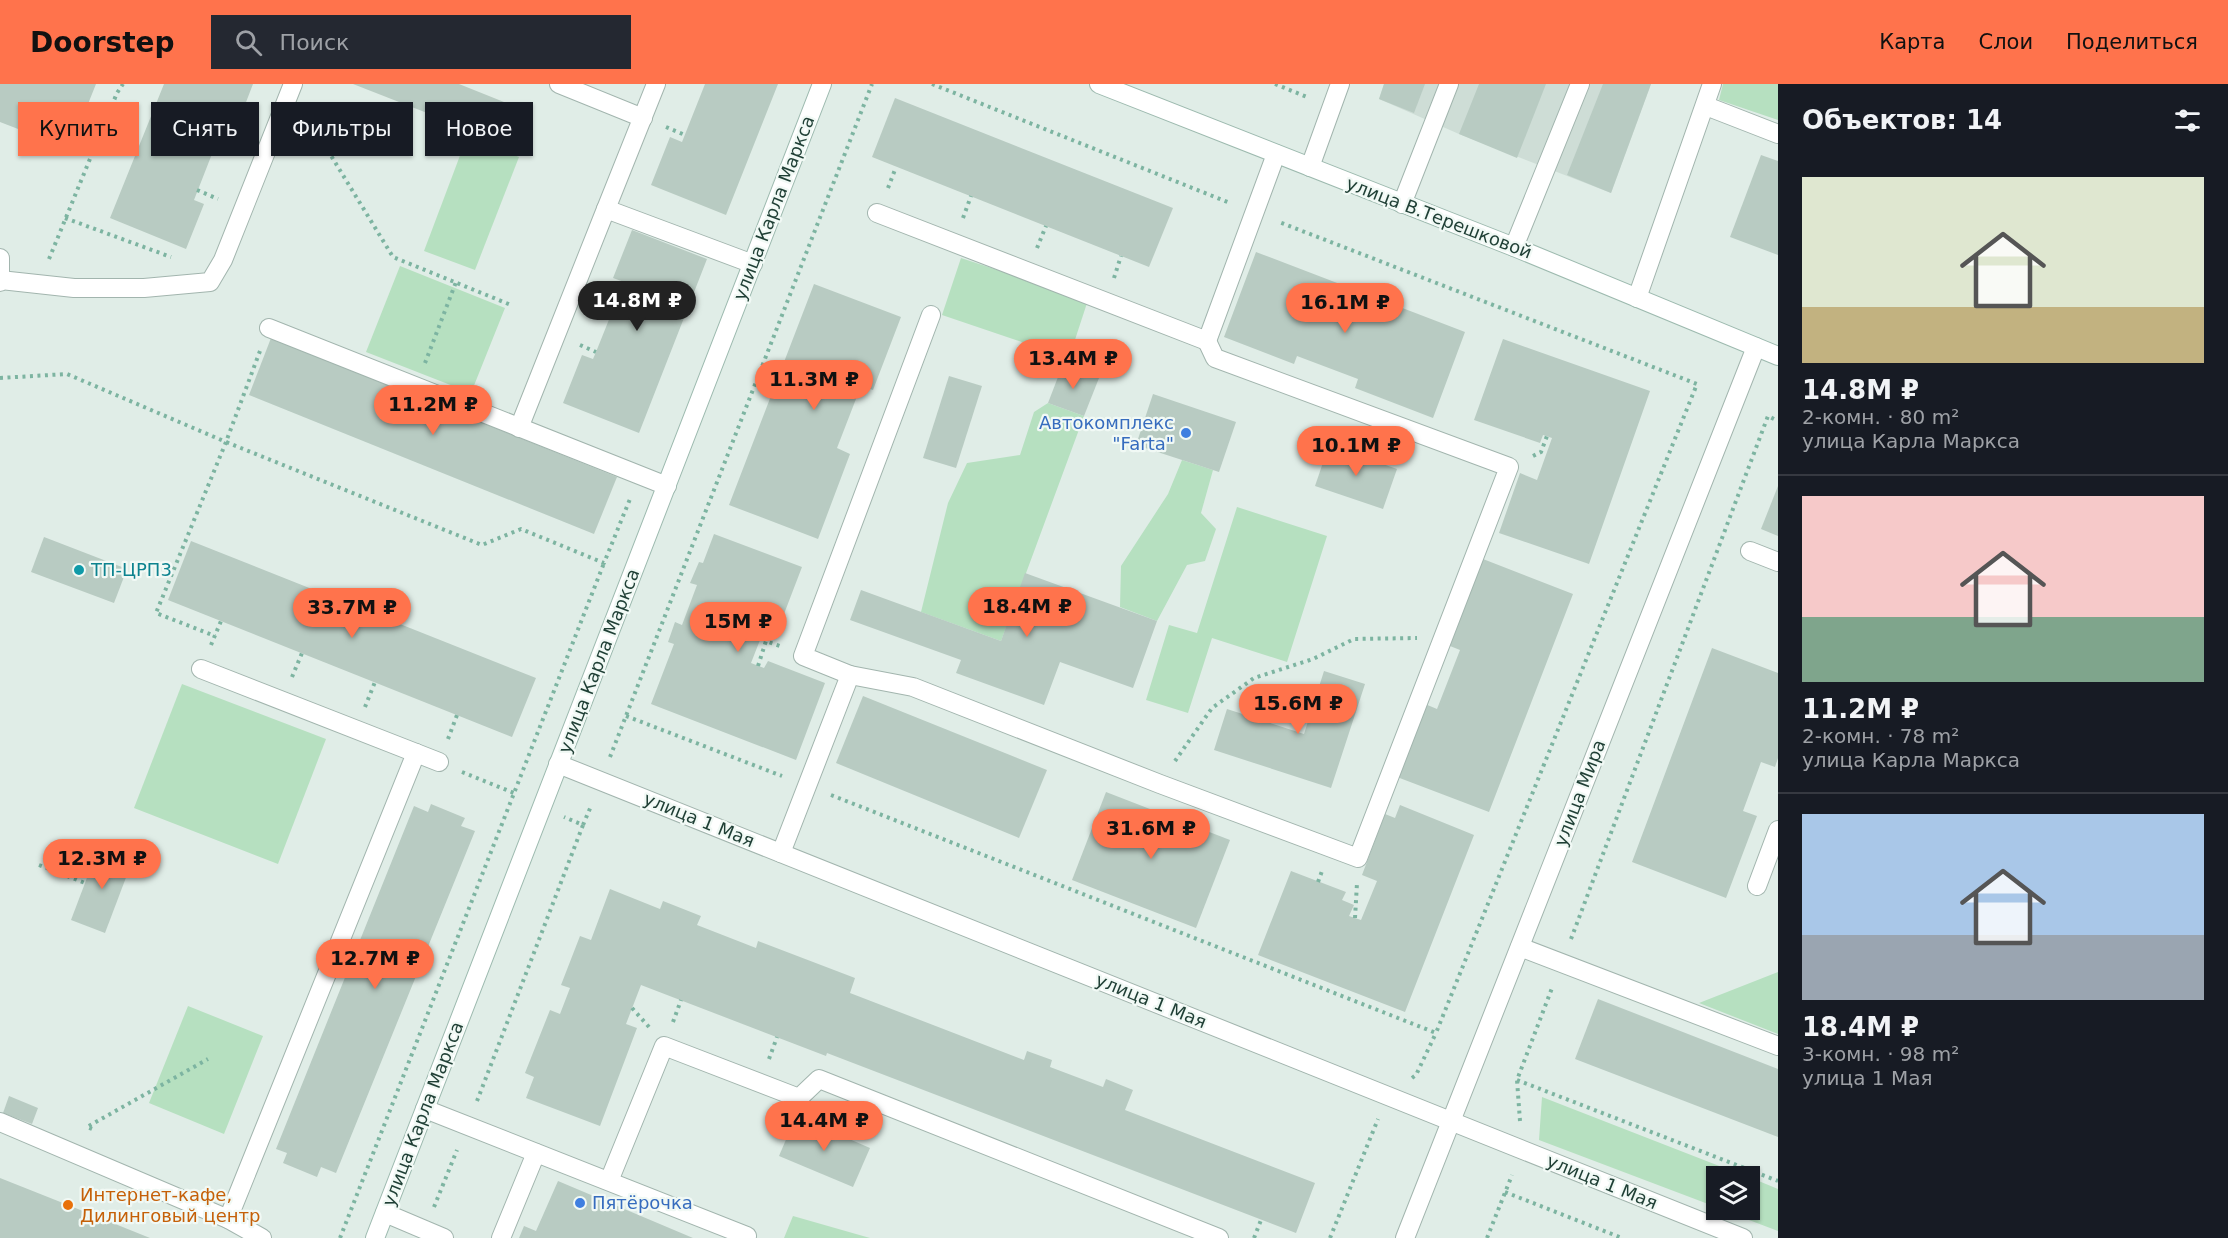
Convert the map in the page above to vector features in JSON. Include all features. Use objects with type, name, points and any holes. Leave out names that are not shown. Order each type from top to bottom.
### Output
[{"type":"street","points":[[559,84],[643,118]]},
{"type":"street","points":[[519,428],[656,84]]},
{"type":"street","name":"улица Карла Маркса","points":[[375,1238],[822,84]]},
{"type":"street","name":"улица В.Терешковой","points":[[1099,84],[1515,247],[1778,356]]},
{"type":"street","points":[[1310,167],[1340,84]]},
{"type":"street","points":[[1402,204],[1449,84]]},
{"type":"street","points":[[1515,247],[1580,84]]},
{"type":"street","points":[[1637,298],[1712,84]]},
{"type":"street","points":[[0,258],[0,281],[75,288],[144,288],[210,282],[223,260],[292,87]]},
{"type":"street","points":[[1706,106],[1778,134]]},
{"type":"street","points":[[1207,341],[1276,154]]},
{"type":"street","points":[[606,209],[753,264]]},
{"type":"street","points":[[877,213],[1207,341],[1215,358],[1509,467],[1358,858],[1160,784],[913,687],[850,675],[803,656],[931,315]]},
{"type":"street","points":[[269,328],[667,486]]},
{"type":"street","name":"улица Мира","points":[[1405,1238],[1756,347]]},
{"type":"street","points":[[1750,551],[1778,562]]},
{"type":"street","points":[[201,669],[439,762]]},
{"type":"street","points":[[781,852],[850,675]]},
{"type":"street","points":[[228,1219],[416,753]]},
{"type":"street","name":"улица 1 Мая","points":[[558,764],[1743,1238]]},
{"type":"street","points":[[1757,886],[1777,834]]},
{"type":"street","points":[[1520,947],[1778,1046]]},
{"type":"street","points":[[609,1181],[664,1046],[799,1098],[819,1079],[1219,1238]]},
{"type":"street","points":[[425,1109],[747,1236],[746,1238]]},
{"type":"street","points":[[0,1122],[228,1219],[262,1238]]},
{"type":"street","points":[[501,1238],[536,1153]]},
{"type":"street","points":[[384,1213],[444,1238]]},
{"type":"path","points":[[38,284],[117,93],[123,84]]},
{"type":"path","points":[[872,84],[626,716],[1436,1033]]},
{"type":"path","points":[[932,84],[1254,213],[1697,384],[1436,1033],[1416,1075],[1388,1096],[1330,1238]]},
{"type":"path","points":[[1275,84],[1318,101]]},
{"type":"path","points":[[292,87],[393,257],[511,305]]},
{"type":"path","points":[[65,218],[172,257]]},
{"type":"path","points":[[416,386],[456,282]]},
{"type":"path","points":[[215,636],[156,613],[226,442],[269,328]]},
{"type":"path","points":[[0,378],[67,374],[226,442],[482,545],[521,529],[604,563]]},
{"type":"path","points":[[1486,1238],[1522,1150],[1517,1080],[1768,417],[1778,421]]},
{"type":"path","points":[[340,1238],[639,475]]},
{"type":"path","points":[[1160,784],[1212,708],[1254,678],[1313,659],[1354,639],[1443,638]]},
{"type":"path","points":[[425,1230],[583,825],[439,762]]},
{"type":"path","points":[[1355,918],[1358,858]]},
{"type":"path","points":[[39,865],[86,883]]},
{"type":"path","points":[[98,1132],[87,1127],[208,1059]]},
{"type":"path","points":[[1517,1080],[1778,1181]]},
{"type":"path","points":[[1505,1192],[1622,1238]]},
{"type":"path","points":[[1254,1238],[1261,1220]]},
{"type":"shaded area","points":[[1384,84],[1651,84],[1611,193],[1459,134],[1379,99]]},
{"type":"green space","points":[[1723,84],[1778,84],[1778,120],[1719,100]]},
{"type":"green space","points":[[460,156],[519,157],[475,270],[424,251]]},
{"type":"green space","points":[[961,258],[1088,300],[1069,358],[942,315]]},
{"type":"green space","points":[[400,266],[505,308],[471,393],[366,352]]},
{"type":"green space","points":[[1048,403],[1084,416],[1001,641],[921,612],[948,503],[967,463],[1020,455],[1034,412]]},
{"type":"green space","points":[[1182,460],[1213,470],[1201,513],[1216,529],[1205,561],[1187,565],[1157,621],[1120,607],[1121,566],[1168,494]]},
{"type":"green space","points":[[1237,507],[1327,536],[1287,662],[1212,638],[1188,713],[1146,700],[1169,625],[1197,633]]},
{"type":"green space","points":[[182,684],[326,739],[278,864],[134,808]]},
{"type":"green space","points":[[1778,972],[1778,1034],[1699,1003]]},
{"type":"green space","points":[[188,1006],[263,1036],[224,1134],[149,1103]]},
{"type":"green space","points":[[1542,1097],[1719,1166],[1706,1166],[1706,1203],[1539,1140]]},
{"type":"green space","points":[[1760,1182],[1778,1189],[1778,1231],[1749,1220],[1760,1220]]},
{"type":"green space","points":[[793,1216],[870,1238],[784,1238]]},
{"type":"building","points":[[0,84],[96,84],[89,102],[18,102],[18,129],[0,122]]},
{"type":"building","points":[[164,84],[253,84],[246,102],[157,102]]},
{"type":"building","points":[[353,84],[459,84],[504,102],[425,102],[425,112],[413,107],[413,102],[399,102]]},
{"type":"building","points":[[705,84],[778,84],[726,215],[651,185],[670,137],[682,142]]},
{"type":"building","points":[[1384,84],[1425,84],[1414,113],[1379,99]]},
{"type":"building","points":[[1479,84],[1546,84],[1517,158],[1459,134]]},
{"type":"building","points":[[1603,84],[1651,84],[1611,193],[1567,175]]},
{"type":"building","points":[[895,98],[1173,208],[1149,267],[872,157]]},
{"type":"building","points":[[151,116],[151,156],[211,156],[194,200],[204,204],[186,249],[110,218],[135,156],[139,156],[139,146]]},
{"type":"building","points":[[1761,155],[1778,161],[1778,255],[1730,237]]},
{"type":"building","points":[[632,230],[707,259],[639,433],[563,403],[582,355],[593,359],[624,282],[613,278]]},
{"type":"building","points":[[1256,252],[1465,332],[1433,418],[1355,388],[1358,379],[1297,356],[1294,364],[1224,337]]},
{"type":"building","points":[[814,284],[901,317],[873,390],[861,386],[837,448],[850,454],[818,539],[729,505]]},
{"type":"building","points":[[271,338],[617,477],[594,534],[249,395]]},
{"type":"building","points":[[1503,339],[1650,391],[1589,564],[1499,533],[1520,473],[1537,480],[1552,438],[1543,435],[1540,443],[1474,420]]},
{"type":"building","points":[[1063,364],[1099,378],[1084,416],[1048,403]]},
{"type":"building","points":[[949,376],[982,386],[956,468],[923,458]]},
{"type":"building","name":"Автокомплекс \"Farta\"","points":[[1153,394],[1236,422],[1219,472],[1136,445]]},
{"type":"building","points":[[1329,445],[1397,469],[1383,509],[1315,486]]},
{"type":"building","points":[[1778,486],[1778,536],[1761,529]]},
{"type":"building","points":[[714,534],[802,567],[779,627],[767,622],[751,663],[764,668],[768,661],[825,683],[796,760],[651,704],[674,644],[668,642],[675,622],[682,625],[697,585],[690,583],[699,562],[703,563]]},
{"type":"building","name":"ТП-ЦРП3","points":[[44,537],[127,569],[114,603],[31,572]]},
{"type":"building","points":[[191,541],[536,678],[512,737],[168,600]]},
{"type":"building","points":[[1483,559],[1573,594],[1489,812],[1397,777],[1425,704],[1437,709],[1460,650],[1450,646]]},
{"type":"building","points":[[1025,573],[1157,621],[1133,688],[1060,662],[1044,705],[956,673],[961,660],[850,620],[861,590],[1001,641]]},
{"type":"building","points":[[1712,648],[1778,673],[1778,758],[1775,767],[1761,762],[1743,811],[1757,816],[1726,898],[1632,862]]},
{"type":"building","points":[[1324,671],[1365,684],[1331,788],[1214,750],[1227,709],[1304,734]]},
{"type":"building","points":[[863,696],[1047,770],[1019,838],[836,763]]},
{"type":"building","points":[[1106,792],[1230,840],[1196,928],[1072,880]]},
{"type":"building","points":[[431,804],[465,818],[461,826],[475,831],[336,1173],[321,1167],[317,1177],[283,1163],[287,1153],[276,1149],[414,806],[428,812]]},
{"type":"building","points":[[1400,805],[1474,835],[1405,1012],[1258,955],[1291,871],[1346,892],[1342,900],[1354,905],[1349,916],[1361,920],[1377,881],[1362,875],[1385,814],[1395,818]]},
{"type":"building","points":[[99,846],[133,859],[105,933],[71,920]]},
{"type":"building","points":[[610,889],[660,909],[663,901],[701,916],[697,925],[756,948],[758,941],[855,978],[850,993],[1024,1060],[1027,1051],[1052,1060],[1050,1067],[1103,1087],[1106,1079],[1133,1090],[1125,1110],[1315,1183],[1296,1233],[827,1053],[826,1056],[641,985],[626,1024],[637,1028],[600,1126],[526,1098],[534,1077],[525,1073],[550,1010],[560,1014],[570,988],[561,985],[580,936],[591,940]]},
{"type":"building","points":[[1598,999],[1778,1069],[1778,1137],[1575,1059]]},
{"type":"building","points":[[9,1096],[38,1108],[32,1124],[3,1113]]},
{"type":"building","points":[[796,1116],[870,1148],[853,1187],[779,1156]]},
{"type":"building","points":[[0,1178],[68,1205],[150,1238],[0,1238]]},
{"type":"building","name":"Пятёрочка","points":[[558,1181],[693,1238],[519,1238],[524,1226],[536,1231]]},
{"type":"place","name":"Автокомплекс \"Farta\"","points":[[1186,433]]},
{"type":"place","name":"ТП-ЦРП3","points":[[79,570]]},
{"type":"place","name":"Пятёрочка","points":[[580,1203]]},
{"type":"place","name":"Интернет-кафе, Дилинговый центр","points":[[68,1205]]}]
